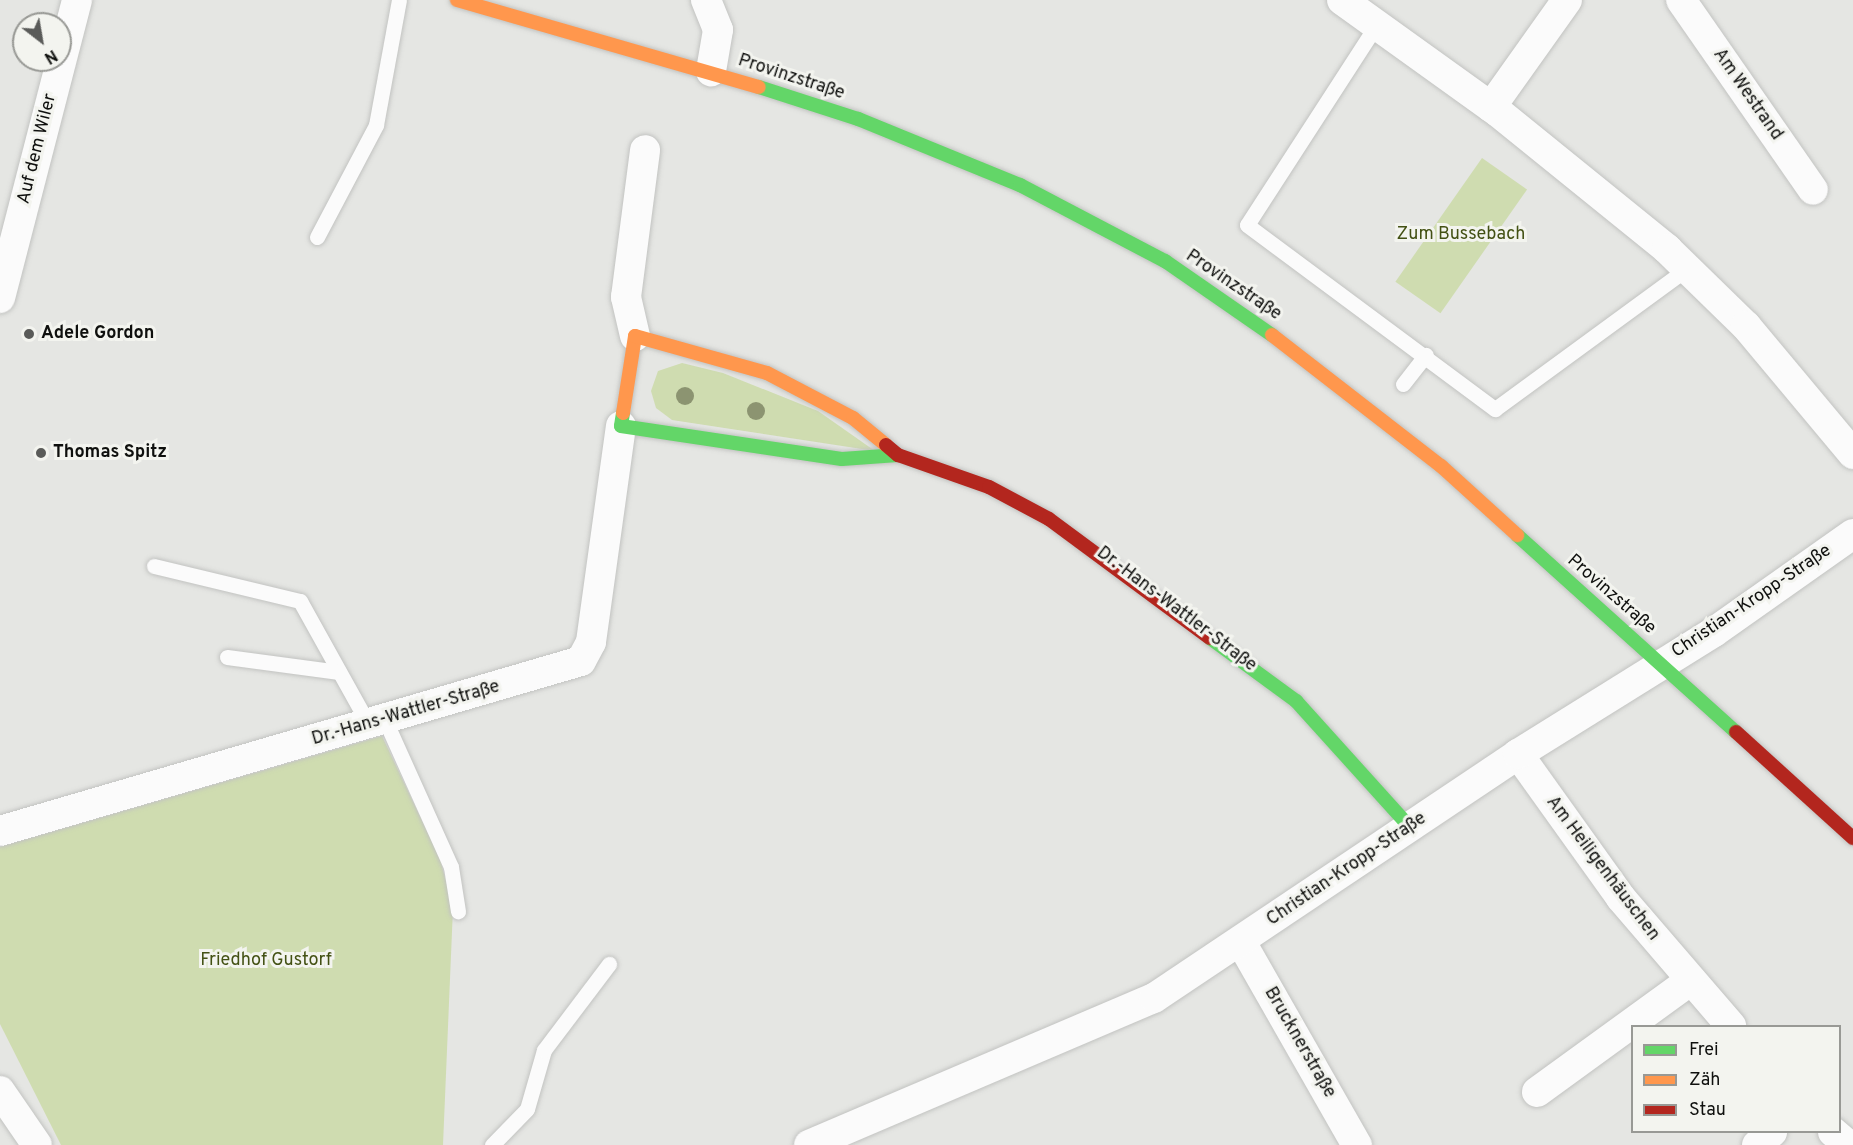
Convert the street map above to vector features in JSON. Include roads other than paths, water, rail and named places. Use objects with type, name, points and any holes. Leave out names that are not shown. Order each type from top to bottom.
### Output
[{"type":"street","name":"Auf dem Wiler","points":[[0,298],[77,0]]},
{"type":"street","name":"Provinzstraße","points":[[457,0],[711,71],[983,167],[1165,261],[1351,393],[1660,662],[1853,838]]},
{"type":"street","points":[[706,0],[718,30],[711,71]]},
{"type":"street","points":[[1342,0],[1491,107],[1688,268],[1769,352],[1853,454]]},
{"type":"street","points":[[1491,107],[1567,0]]},
{"type":"street","name":"Am Westrand","points":[[1681,0],[1813,190]]},
{"type":"street","name":"Dr.-Hans-Wattler-Straße","points":[[0,831],[377,722],[584,658],[591,642],[635,336],[626,297],[645,150]]},
{"type":"street","name":"Dr.-Hans-Wattler-Straße","points":[[635,336],[767,373],[853,418],[897,455],[989,487],[1130,574],[1296,701],[1410,827]]},
{"type":"street","name":"Dr.-Hans-Wattler-Straße","points":[[621,426],[842,459],[897,455]]},
{"type":"street","name":"Christian-Kropp-Straße","points":[[809,1145],[855,1136],[1135,1007],[1241,942],[1518,754],[1660,662],[1714,632],[1853,534]]},
{"type":"street","name":"Am Heiligenhäuschen","points":[[1518,754],[1606,880],[1690,981],[1730,1025]]},
{"type":"street","name":"Brucknerstraße","points":[[1241,942],[1357,1145]]},
{"type":"street","points":[[1537,1092],[1690,981]]},
{"type":"street","points":[[0,1091],[37,1145]]},
{"type":"street","points":[[1757,1145],[1770,1133]]},
{"type":"street","points":[[1835,1133],[1848,1145]]},
{"type":"lane","points":[[317,237],[376,125],[399,0]]},
{"type":"lane","points":[[1377,24],[1247,225],[1426,355],[1496,409],[1688,268]]},
{"type":"lane","points":[[1403,384],[1426,355]]},
{"type":"lane","points":[[154,566],[300,601],[339,672],[377,722],[448,860],[458,911]]},
{"type":"lane","points":[[227,657],[339,672]]},
{"type":"lane","points":[[492,1145],[527,1109],[544,1050],[609,964]]},
{"type":"place","name":"Adele Gordon","points":[[29,334]]},
{"type":"place","name":"Thomas Spitz","points":[[41,453]]},
{"type":"park label","name":"Zum Bussebach","points":[[1461,235]]},
{"type":"park label","name":"Friedhof Gustorf","points":[[266,961]]}]
